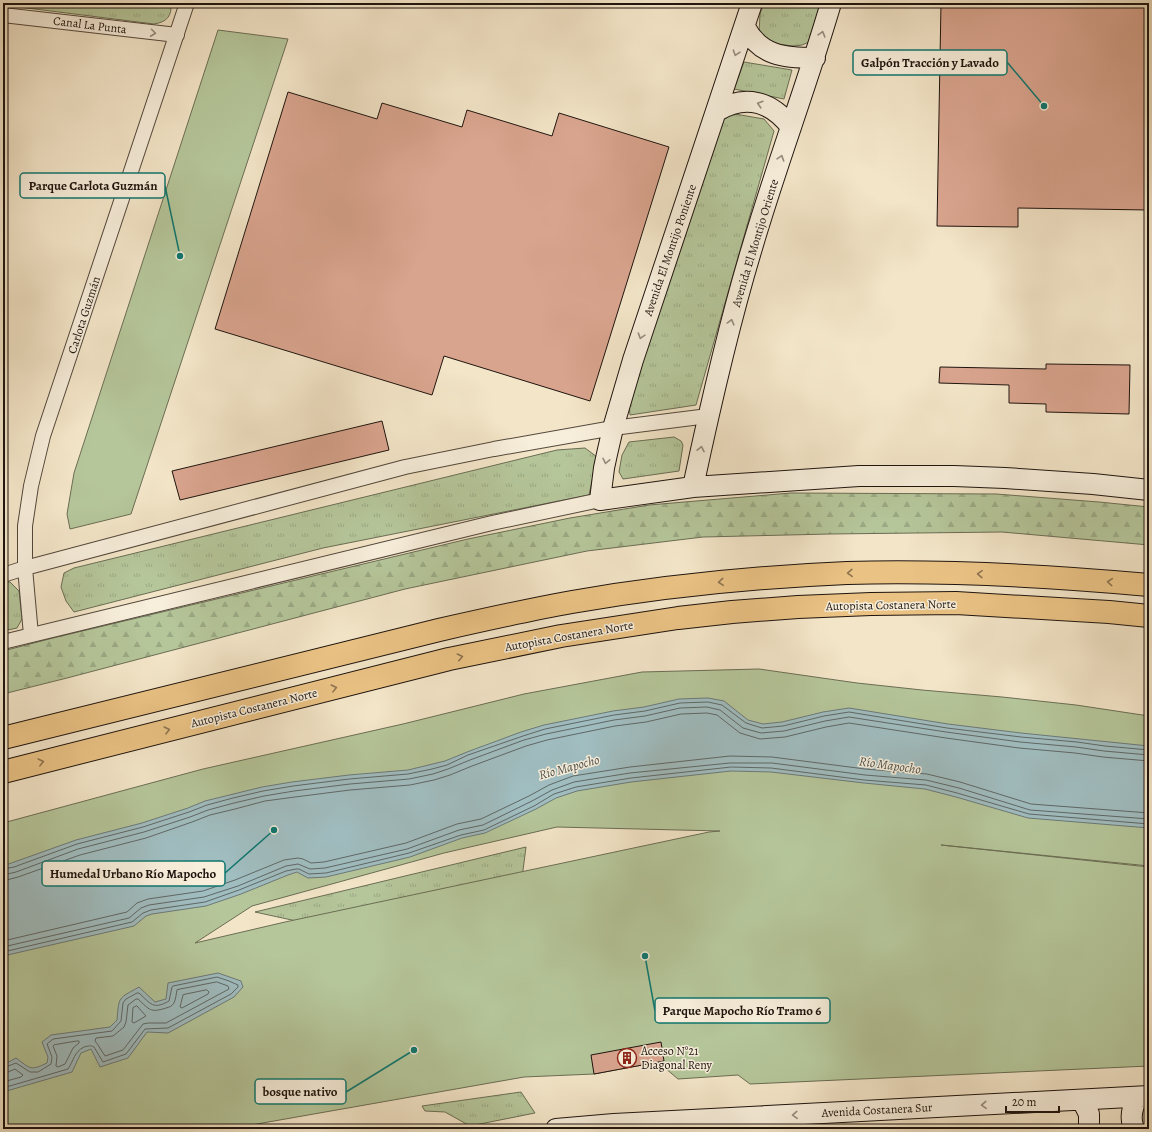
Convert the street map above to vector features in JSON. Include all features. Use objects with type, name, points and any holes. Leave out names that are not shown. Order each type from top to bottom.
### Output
[{"type":"highway","points":[[3,738],[506,615],[642,591],[780,577],[914,572],[1049,577],[1149,585]]},
{"type":"highway","name":"Autopista Costanera Norte","points":[[3,772],[448,659],[561,636],[678,618],[732,612],[805,607],[871,604],[956,603],[1109,612],[1149,616]]},
{"type":"street","name":"Carlota Guzmán","points":[[31,636],[25,568],[25,526],[31,486],[43,436],[187,3]]},
{"type":"street","name":"Avenida El Montijo Poniente","points":[[600,500],[604,468],[613,428],[633,360],[717,112],[752,3]]},
{"type":"street","name":"Avenida El Montijo Oriente","points":[[693,487],[722,354],[736,300],[791,127],[815,58],[831,3]]},
{"type":"street","name":"Canal La Punta","points":[[3,15],[177,35]]},
{"type":"street","points":[[745,27],[748,34],[754,41],[760,47],[770,52],[791,57],[815,58]]},
{"type":"street","points":[[717,112],[726,106],[736,103],[756,103],[771,108],[791,127]]},
{"type":"street","points":[[3,575],[251,507],[405,467],[494,449],[613,428],[708,416]]},
{"type":"street","points":[[3,642],[499,521],[600,500],[693,487],[859,476],[933,476],[1050,481],[1149,490]]},
{"type":"street","points":[[1134,1129],[1132,1111],[1144,1097]]},
{"type":"street","name":"Avenida Costanera Sur","points":[[556,1129],[1144,1097]]},
{"type":"street","points":[[1082,1100],[1088,1109],[1089,1129]]},
{"type":"green space","points":[[3,3],[171,3],[171,11],[168,18],[162,22],[154,24],[3,5]]},
{"type":"green space","points":[[764,3],[822,3],[809,42],[794,46],[767,43],[759,34],[760,14]]},
{"type":"green space","points":[[218,30],[288,39],[131,514],[70,529],[67,514],[74,473]]},
{"type":"green space","points":[[744,62],[792,70],[784,99],[734,89]]},
{"type":"green space","points":[[729,113],[764,119],[774,131],[696,405],[630,415],[629,402],[721,116]]},
{"type":"green space","points":[[674,437],[681,441],[683,445],[679,471],[623,479],[619,472],[622,455],[629,442]]},
{"type":"green space","points":[[585,448],[597,457],[589,495],[323,548],[74,612],[66,601],[61,587],[64,573],[74,568],[557,450]]},
{"type":"green space","points":[[791,493],[996,494],[1149,507],[1149,545],[1002,532],[703,537],[587,551],[405,589],[3,694],[3,651],[53,638],[468,539],[570,518],[649,505]]},
{"type":"green space","points":[[3,582],[10,582],[19,591],[22,619],[17,628],[3,631]]},
{"type":"green space","points":[[759,669],[857,683],[1076,705],[1149,716],[1149,866],[941,845],[1149,867],[1149,1066],[750,1084],[738,1075],[678,1079],[658,1062],[594,1074],[524,1077],[257,1124],[238,1129],[3,1129],[3,823],[203,769],[403,724],[524,694],[642,672]],"holes":[[[557,827],[720,831],[709,832],[285,922],[195,943],[252,906],[444,853]]]},
{"type":"green space","points":[[526,847],[522,878],[618,991],[255,912]]},
{"type":"green space","points":[[521,1092],[535,1113],[470,1126],[445,1112],[425,1111],[422,1106]]},
{"type":"water","name":"Río Mapocho","points":[[708,698],[724,701],[748,720],[763,724],[782,722],[823,712],[849,708],[948,724],[1149,746],[1149,828],[1028,818],[925,789],[771,772],[731,771],[631,782],[577,791],[556,798],[485,833],[462,838],[410,857],[326,877],[308,878],[297,872],[206,906],[152,914],[146,916],[134,926],[3,956],[3,866],[76,840],[142,823],[205,801],[262,787],[349,775],[408,770],[445,761],[521,732],[544,725],[613,711],[644,707],[679,699]]},
{"type":"water","points":[[218,973],[241,981],[243,987],[234,997],[168,1033],[147,1032],[128,1058],[100,1067],[91,1049],[81,1053],[72,1072],[3,1092],[3,1065],[16,1058],[31,1068],[47,1063],[48,1057],[42,1042],[51,1035],[110,1027],[117,1020],[119,1002],[123,996],[139,987],[155,1002],[166,999],[168,983]]},
{"type":"building","points":[[941,3],[1149,3],[1149,210],[1018,208],[1018,227],[937,226]]},
{"type":"building","points":[[288,92],[377,119],[382,103],[462,127],[467,110],[552,136],[559,113],[669,147],[590,401],[444,356],[432,395],[215,329]]},
{"type":"building","points":[[1046,364],[1130,365],[1129,414],[1046,412],[1046,404],[1009,403],[1009,385],[939,383],[940,367],[1046,369]]},
{"type":"building","points":[[382,421],[389,450],[180,500],[172,471]]},
{"type":"building","name":"Acceso N°21 Diagonal Reny","points":[[661,1042],[664,1061],[594,1074],[591,1055]]},
{"type":"place","name":"Galpón Tracción y Lavado","points":[[1044,106]]},
{"type":"place","name":"Parque Carlota Guzmán","points":[[180,256]]},
{"type":"place","name":"Humedal Urbano Río Mapocho","points":[[274,830]]},
{"type":"place","name":"Parque Mapocho Río Tramo 6","points":[[645,956]]},
{"type":"place","name":"bosque nativo","points":[[414,1050]]},
{"type":"place","name":"Acceso N°21 Diagonal Reny","points":[[627,1058]]}]
